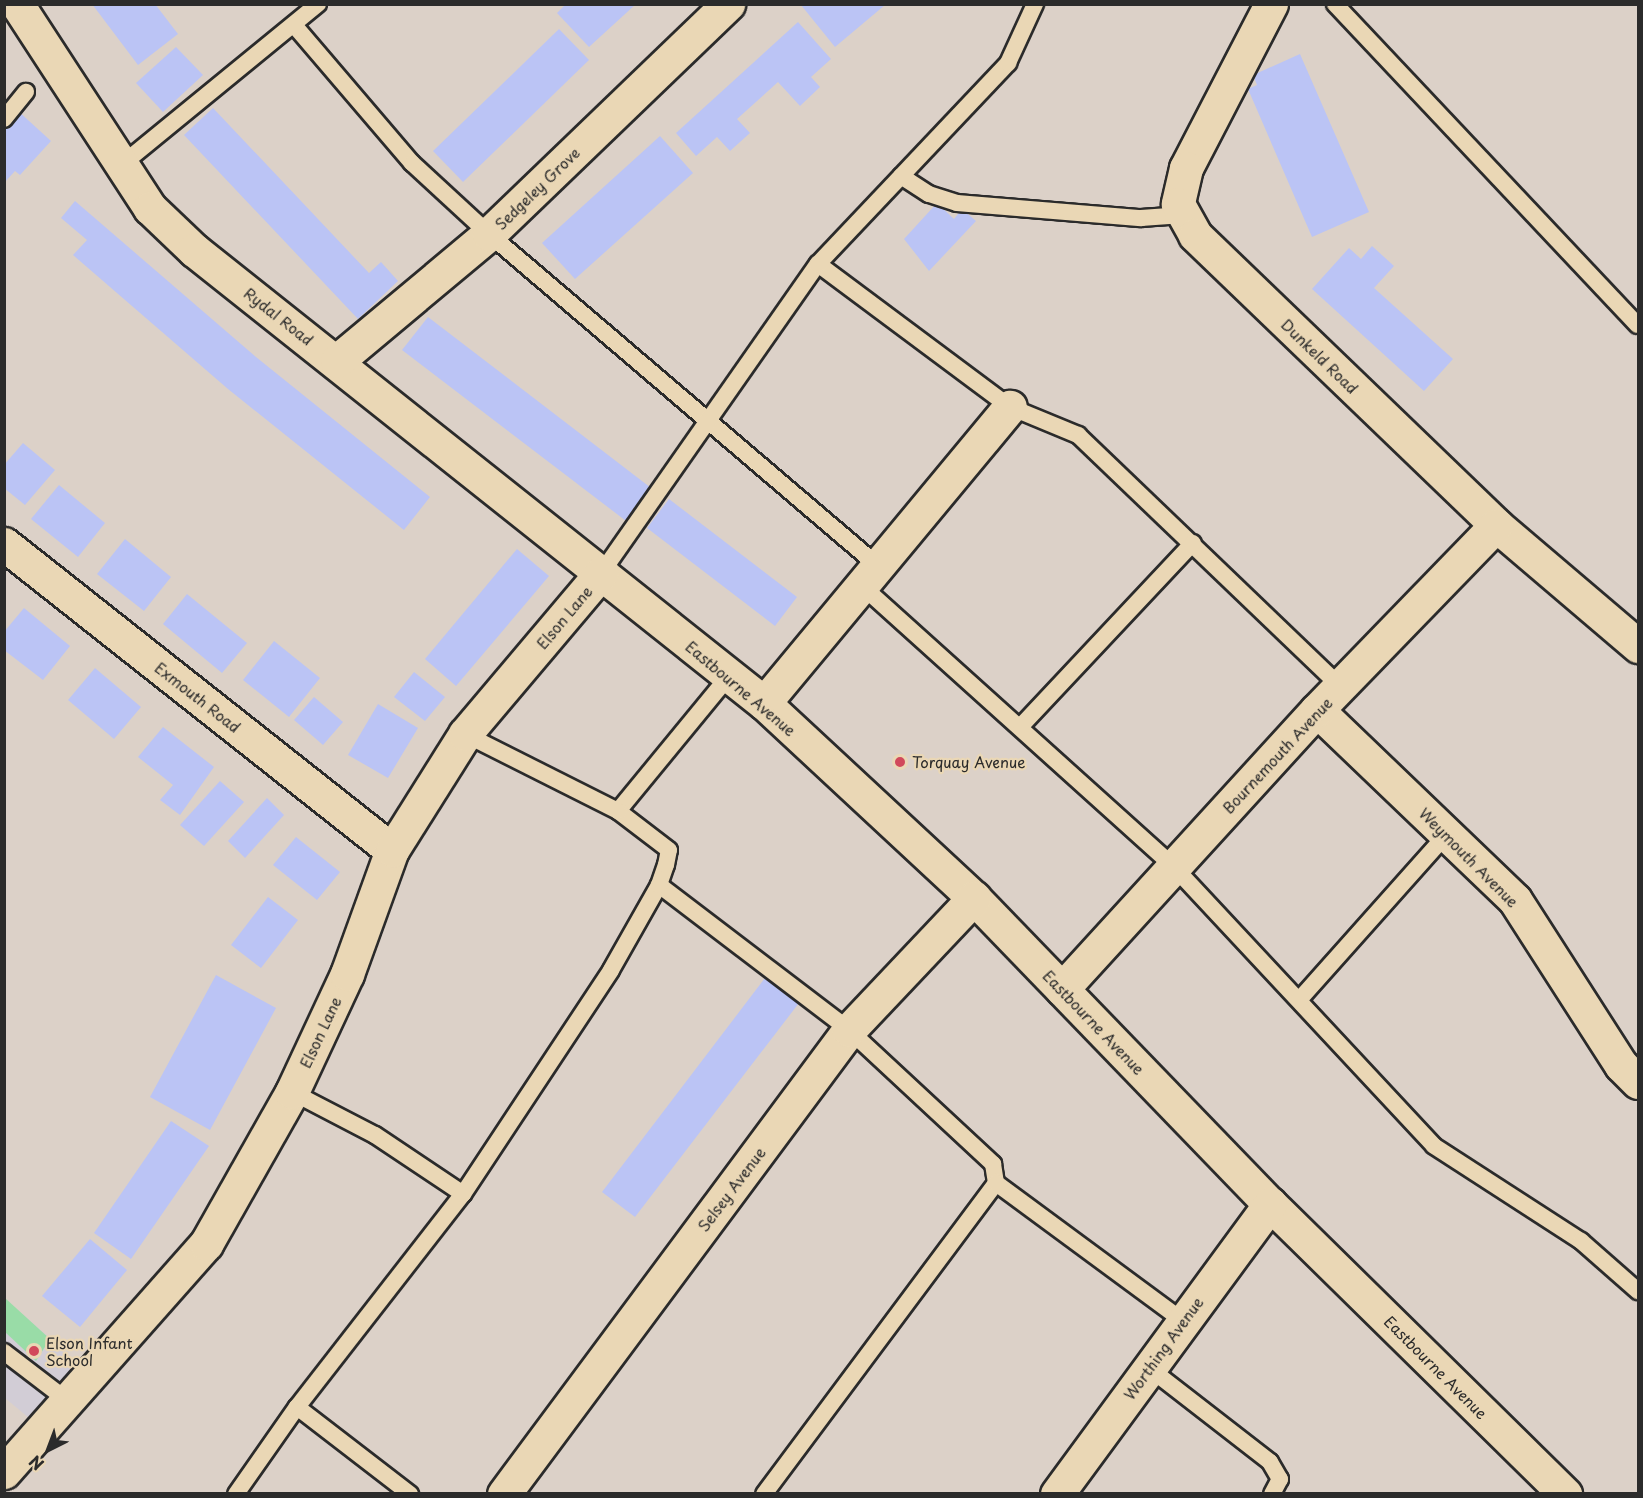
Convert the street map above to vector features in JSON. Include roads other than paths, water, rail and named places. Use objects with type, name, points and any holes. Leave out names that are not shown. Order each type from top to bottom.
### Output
[{"type":"street","name":"Rydal Road","points":[[17,4],[77,90],[120,166],[150,208],[194,250],[602,572]]},
{"type":"street","name":"Sedgeley Grove","points":[[337,361],[489,234],[728,4]]},
{"type":"street","name":"Dunkeld Road","points":[[1271,4],[1186,168],[1178,204],[1195,235],[1496,525],[1638,646]]},
{"type":"street","points":[[764,703],[1010,407]]},
{"type":"street","name":"Bournemouth Avenue","points":[[1062,989],[1317,710],[1496,525]]},
{"type":"street","name":"Exmouth Road","points":[[4,544],[392,850]]},
{"type":"street","name":"Eastbourne Avenue","points":[[602,572],[764,703],[974,898],[1270,1204],[1565,1494]]},
{"type":"street","name":"Elson Lane","points":[[4,1472],[189,1269],[292,1092],[347,974],[392,850],[465,734],[602,572]]},
{"type":"street","name":"Weymouth Avenue","points":[[1317,710],[1448,833],[1515,900],[1621,1065],[1638,1082]]},
{"type":"street","name":"Selsey Avenue","points":[[504,1494],[849,1030],[974,898]]},
{"type":"street","name":"Worthing Avenue","points":[[1057,1494],[1182,1320],[1270,1204]]},
{"type":"lane","points":[[120,166],[318,4]]},
{"type":"lane","points":[[602,572],[818,264],[1008,63],[1035,4]]},
{"type":"lane","points":[[1335,4],[1638,325]]},
{"type":"lane","points":[[294,25],[412,163],[489,234],[710,419],[1020,726],[1174,867],[1434,1146],[1581,1241],[1638,1291]]},
{"type":"lane","points":[[4,119],[26,92]]},
{"type":"lane","points":[[901,176],[928,194],[957,203],[1141,218],[1184,215]]},
{"type":"lane","points":[[818,264],[1010,407],[1078,435],[1340,686]]},
{"type":"lane","points":[[1020,726],[1193,543]]},
{"type":"lane","points":[[618,811],[729,677]]},
{"type":"lane","points":[[236,1494],[297,1407],[463,1194],[610,970],[659,885],[669,850],[618,811],[465,734]]},
{"type":"lane","points":[[1299,1000],[1448,833]]},
{"type":"lane","points":[[659,885],[849,1030],[993,1164],[996,1184],[1182,1320]]},
{"type":"lane","points":[[292,1092],[375,1135],[463,1194]]},
{"type":"lane","points":[[764,1494],[996,1184]]},
{"type":"lane","points":[[4,1352],[68,1401]]},
{"type":"lane","points":[[1149,1368],[1270,1461],[1280,1479],[1278,1492]]},
{"type":"lane","points":[[297,1407],[410,1494]]},
{"type":"place","name":"Torquay Avenue","points":[[900,762]]},
{"type":"place","name":"Elson Infant School","points":[[34,1351]]}]
